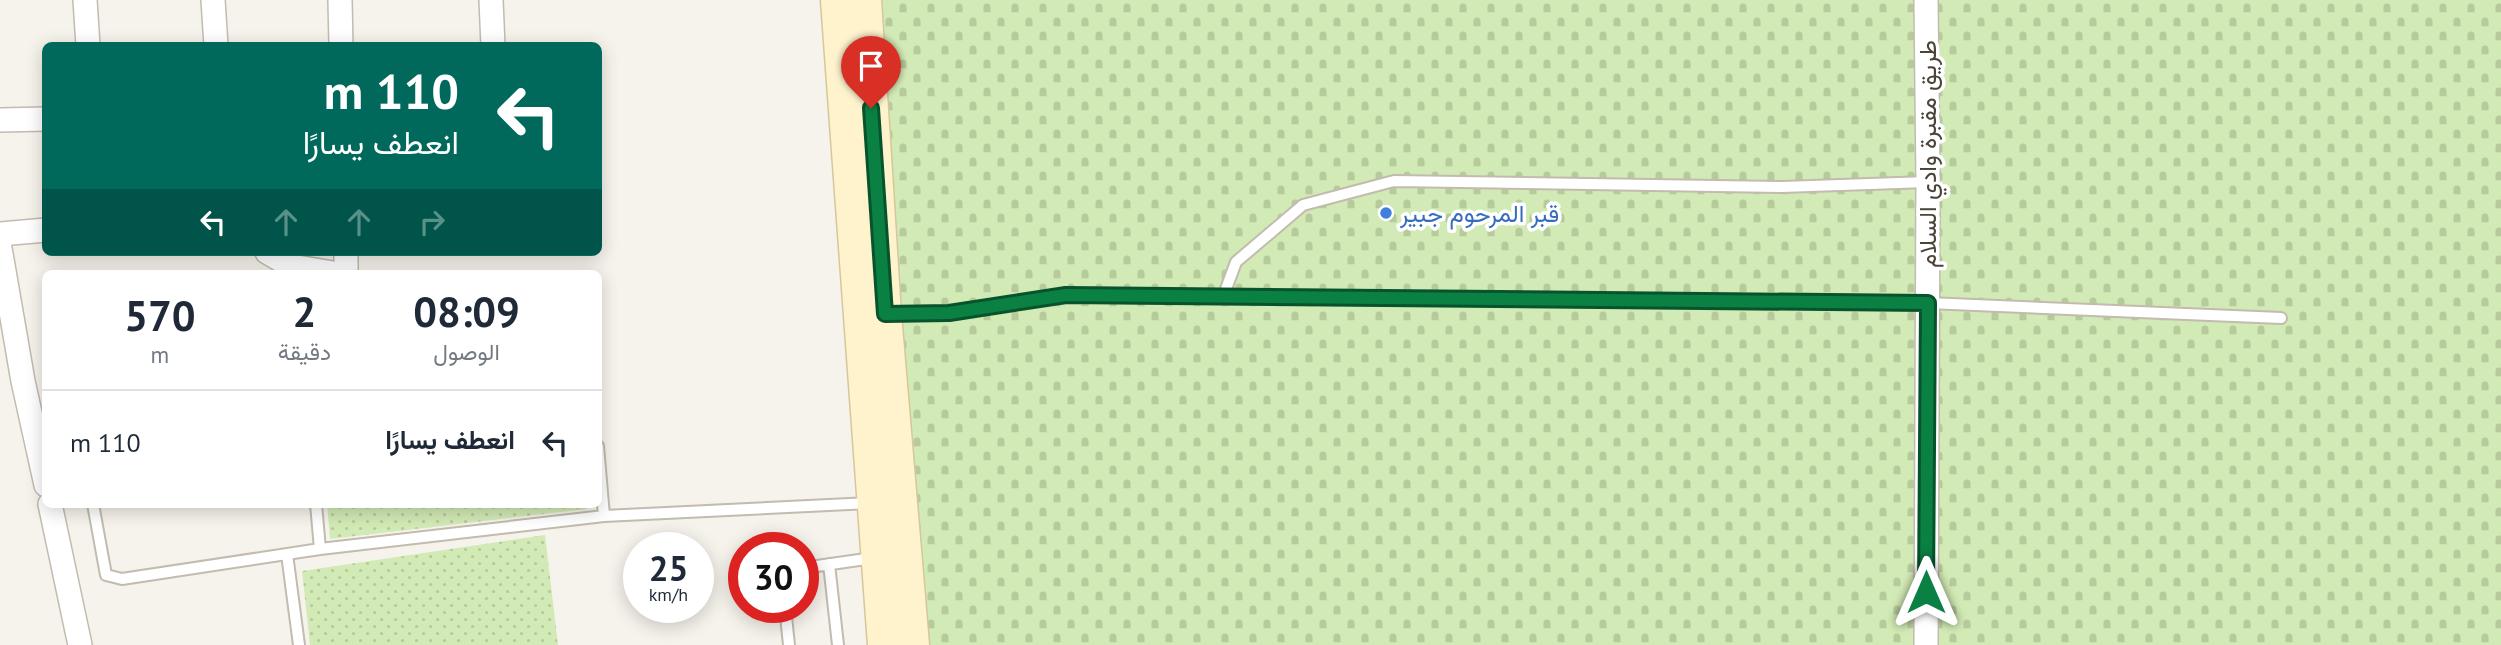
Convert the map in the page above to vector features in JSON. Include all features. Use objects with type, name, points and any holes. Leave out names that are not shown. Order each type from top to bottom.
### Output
[{"type":"main road","points":[[837,0],[884,645]]},
{"type":"main road","points":[[865,0],[885,314],[913,645]]},
{"type":"street","points":[[85,0],[88,42]]},
{"type":"street","points":[[213,0],[216,42]]},
{"type":"street","points":[[340,0],[341,42]]},
{"type":"street","points":[[491,0],[493,42]]},
{"type":"street","name":"طريق مقبرة وادي السلام","points":[[1926,0],[1926,645]]},
{"type":"street","points":[[0,120],[42,119]]},
{"type":"street","points":[[42,231],[1,241],[11,382],[42,473]]},
{"type":"street","points":[[274,256],[291,266],[315,270]]},
{"type":"street","points":[[51,508],[80,645]]},
{"type":"lane","points":[[1223,297],[1236,262],[1303,205],[1394,181],[1782,187],[1928,182]]},
{"type":"lane","points":[[885,314],[949,313],[1066,295],[1928,303],[2281,318]]},
{"type":"lane","points":[[602,493],[604,516]]},
{"type":"lane","points":[[94,508],[106,575],[122,579],[320,549],[604,516],[874,502]]},
{"type":"lane","points":[[316,508],[320,549]]},
{"type":"lane","points":[[287,554],[299,645]]},
{"type":"lane","points":[[819,566],[879,557]]},
{"type":"lane","points":[[829,564],[838,645]]},
{"type":"lane","points":[[787,623],[789,645]]},
{"type":"green space","points":[[880,0],[2501,0],[2501,645],[923,645]]},
{"type":"green space","points":[[327,508],[587,508],[587,509],[330,539]]},
{"type":"green space","points":[[545,535],[558,645],[310,645],[302,571]]},
{"type":"place","name":"قبر المرحوم جبير","points":[[1386,213]]},
{"type":"route","points":[[871,108],[885,314],[949,313],[1066,295],[1928,303],[1926,592]]}]
